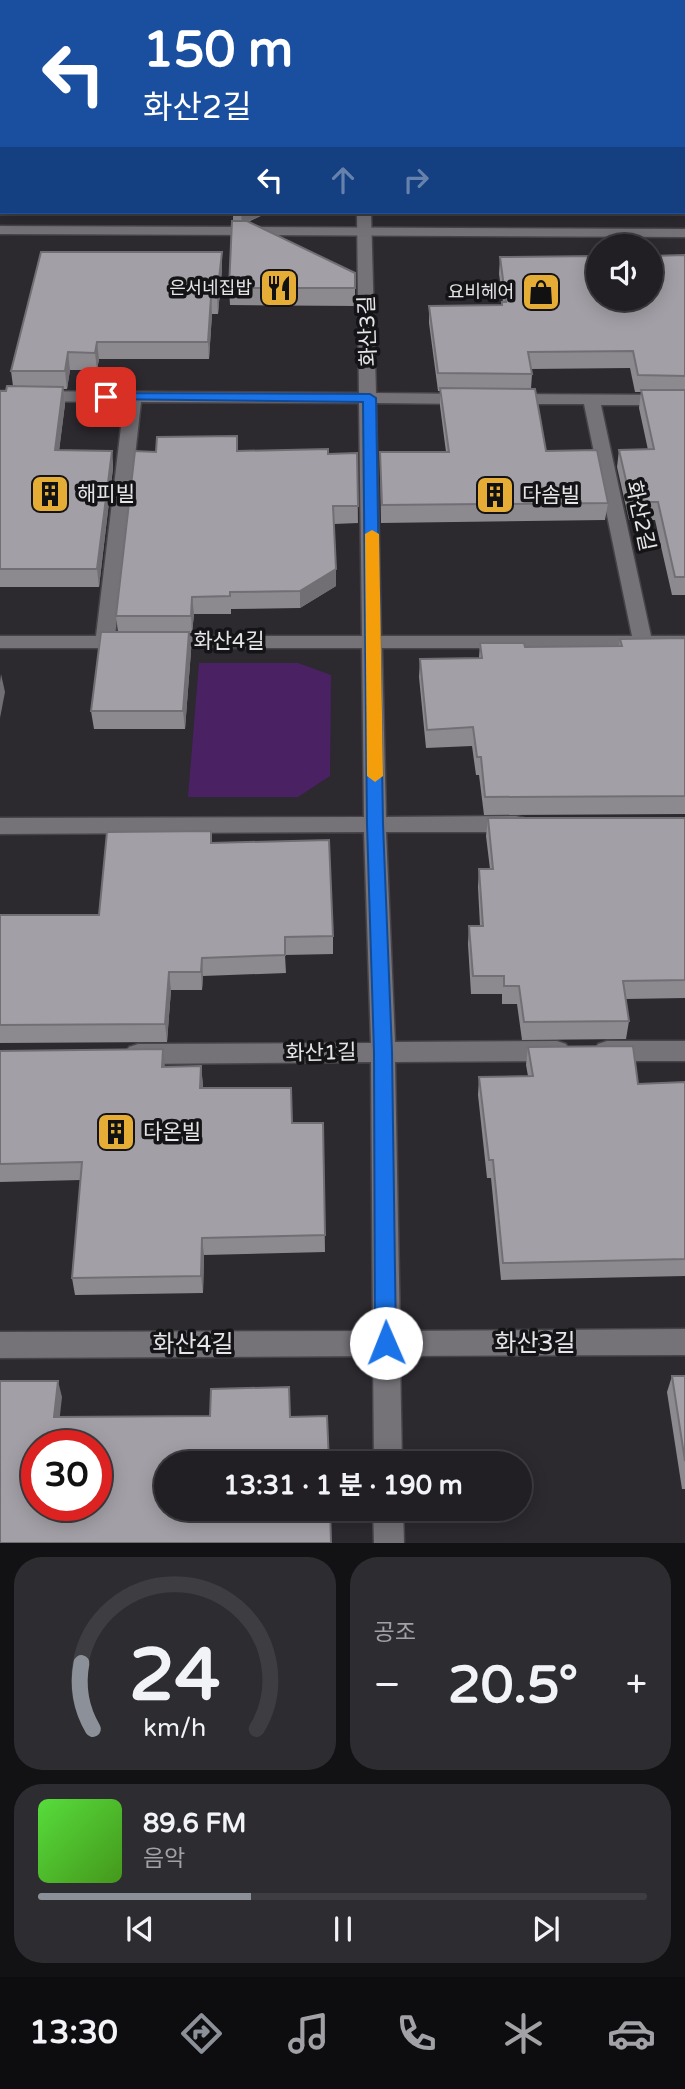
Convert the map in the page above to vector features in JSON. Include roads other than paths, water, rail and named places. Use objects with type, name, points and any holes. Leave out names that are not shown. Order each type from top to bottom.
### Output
[{"type":"street","points":[[0,230],[365,221],[685,233]]},
{"type":"street","name":"화산3길","points":[[365,221],[375,824],[383,1052],[388,1451]]},
{"type":"street","points":[[0,396],[685,400]]},
{"type":"street","points":[[105,642],[133,397]]},
{"type":"street","name":"화산2길","points":[[591,399],[643,642]]},
{"type":"street","points":[[373,641],[685,642]]},
{"type":"street","name":"화산4길","points":[[0,642],[373,641]]},
{"type":"street","points":[[0,825],[537,824]]},
{"type":"street","name":"화산1길","points":[[110,1055],[685,1051]]},
{"type":"street","name":"화산3길","points":[[386,1343],[685,1342]]},
{"type":"street","name":"화산4길","points":[[0,1345],[386,1343]]},
{"type":"street","points":[[388,1521],[389,1543]]},
{"type":"place","name":"은서네집밥","points":[[279,288]]},
{"type":"place","name":"요비헤어","points":[[541,292]]},
{"type":"place","name":"해피빌","points":[[50,494]]},
{"type":"place","name":"다솜빌","points":[[495,495]]},
{"type":"place","name":"다온빌","points":[[116,1132]]}]
